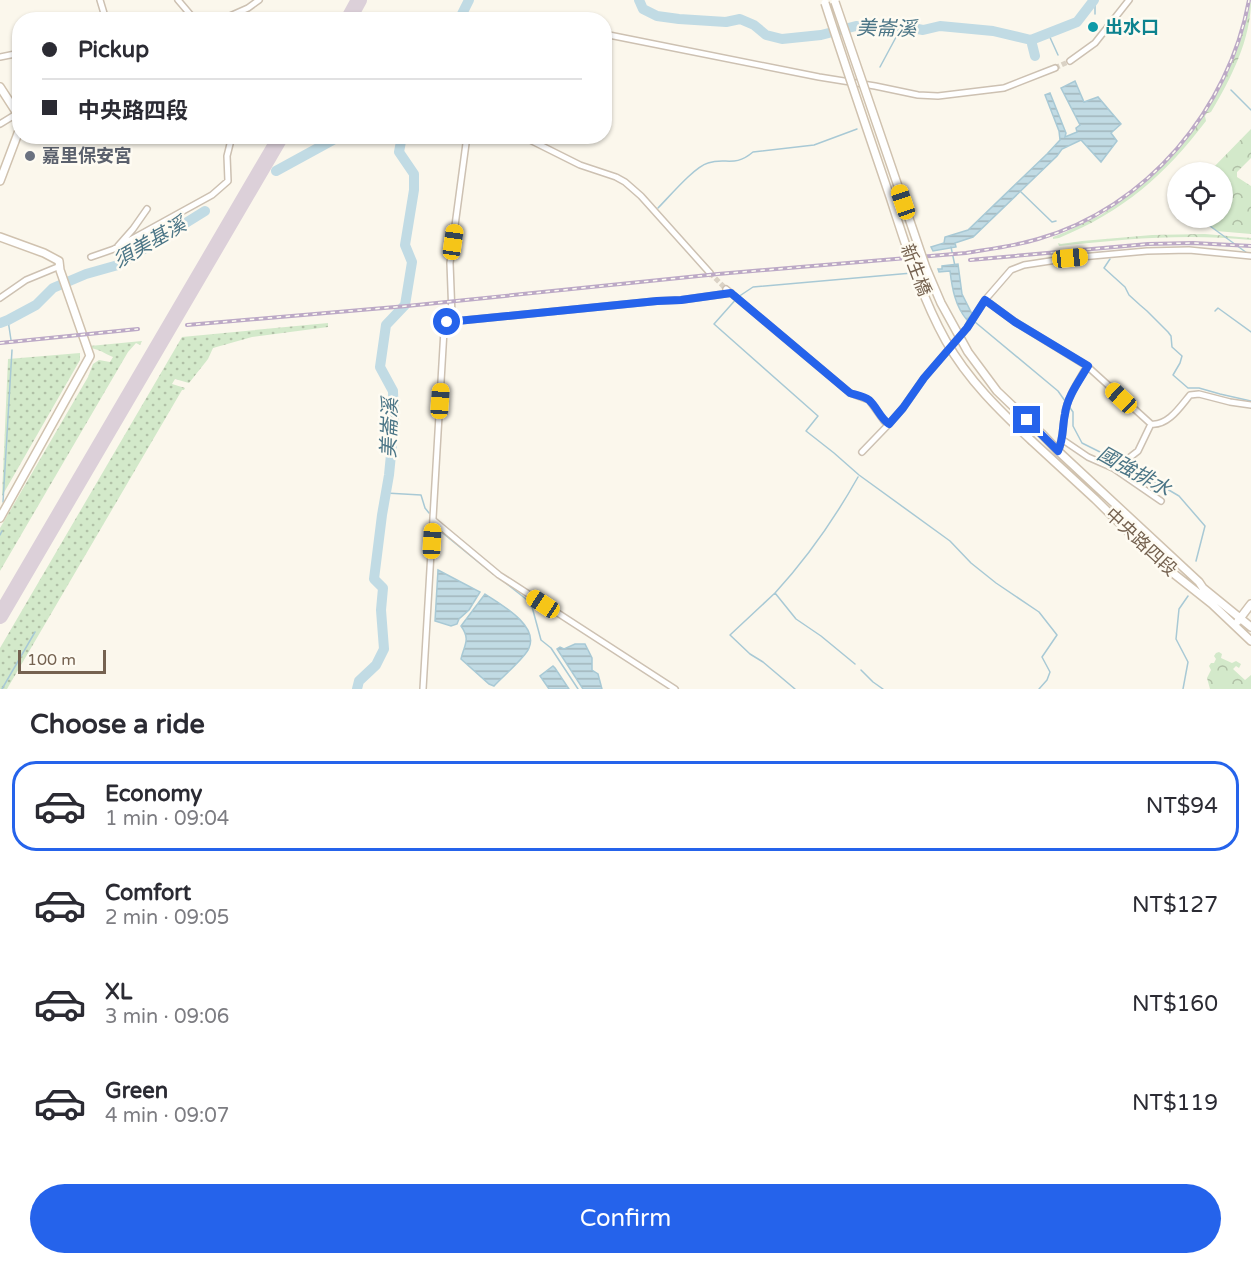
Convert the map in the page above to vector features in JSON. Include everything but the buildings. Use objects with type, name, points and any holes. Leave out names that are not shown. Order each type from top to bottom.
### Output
[{"type":"street","points":[[178,0],[188,12]]},
{"type":"street","points":[[239,12],[259,0]]},
{"type":"street","points":[[1070,60],[1095,44],[1129,0]]},
{"type":"street","name":"新生橋","points":[[824,1],[910,256],[946,342],[988,399],[1032,441]]},
{"type":"street","name":"新生橋","points":[[835,1],[926,268],[941,303],[968,352],[997,391],[1042,434]]},
{"type":"street","points":[[612,36],[819,77],[928,96],[1004,88],[1056,68]]},
{"type":"street","points":[[0,87],[12,104]]},
{"type":"street","points":[[0,181],[14,144]]},
{"type":"street","points":[[91,257],[114,249],[212,195],[228,181],[227,156],[230,144]]},
{"type":"street","points":[[423,689],[444,330],[452,316],[450,263],[466,144]]},
{"type":"street","points":[[538,144],[580,165],[625,182],[641,196],[710,273]]},
{"type":"street","points":[[114,249],[133,229],[147,209]]},
{"type":"street","points":[[0,237],[59,261],[90,356],[0,518]]},
{"type":"street","points":[[862,452],[903,408],[924,378],[967,328],[985,300],[1011,270],[1024,265],[1070,258],[1147,251],[1189,250],[1250,256]]},
{"type":"street","points":[[0,298],[26,280],[60,266]]},
{"type":"street","points":[[447,322],[733,295],[850,393],[869,400],[884,421],[889,424]]},
{"type":"street","points":[[985,300],[1023,328],[1088,366],[1151,424],[1164,423],[1190,395],[1199,394],[1251,405]]},
{"type":"street","points":[[1058,451],[1063,440],[1065,412],[1088,366]]},
{"type":"street","points":[[1113,468],[1138,451],[1151,424]]},
{"type":"street","name":"中央路四段","points":[[1042,434],[1203,588],[1251,627]]},
{"type":"street","points":[[1063,440],[1088,457],[1113,468],[1161,501]]},
{"type":"street","name":"中央路四段","points":[[1032,441],[1159,562],[1212,604],[1251,641]]},
{"type":"street","points":[[433,520],[500,575],[675,689]]},
{"type":"street","points":[[1235,626],[1251,604]]},
{"type":"green space","points":[[1251,0],[1244,44],[1226,86],[1211,112],[1205,116],[1206,121],[1174,159],[1167,162],[1167,166],[1158,175],[1123,204],[1082,227],[1053,239],[1109,209],[1171,156],[1207,110],[1233,59]]},
{"type":"green space","points":[[1251,129],[1251,158],[1237,172],[1237,177],[1251,186],[1251,234],[1216,231],[1212,228],[1233,228],[1233,162],[1219,162]]},
{"type":"green space","points":[[1205,234],[1251,238],[1251,240],[1179,237],[1059,246],[1058,243],[1152,235]]},
{"type":"green space","points":[[328,323],[328,327],[252,337],[213,348],[208,359],[189,383],[175,379],[172,384],[185,388],[184,390],[7,689],[0,689],[0,648],[182,337]]},
{"type":"green space","points":[[142,341],[140,345],[136,343],[128,352],[0,571],[0,528],[88,377],[93,364],[99,360],[110,362],[113,357],[90,348],[90,346]]},
{"type":"green space","points":[[80,353],[80,360],[2,496],[8,359]]},
{"type":"green space","points":[[1219,652],[1222,654],[1221,658],[1241,664],[1239,668],[1236,666],[1233,669],[1245,680],[1251,675],[1251,689],[1210,689],[1207,678],[1211,670],[1209,666],[1214,663],[1216,659],[1214,656]]},
{"type":"water","points":[[1075,81],[1084,102],[1098,97],[1121,124],[1111,133],[1117,141],[1101,162],[1081,140],[1062,149],[973,237],[955,243],[956,247],[933,251],[931,247],[944,243],[945,237],[968,230],[1060,140],[1059,131],[1045,95],[1050,93],[1066,133],[1065,137],[1077,132],[1076,128],[1080,125],[1061,88]]},
{"type":"water","points":[[958,264],[962,294],[972,314],[967,320],[957,303],[950,271],[939,272],[938,269],[942,269],[942,266]]},
{"type":"water","points":[[438,570],[480,592],[469,610],[457,624],[451,626],[435,621]]},
{"type":"water","points":[[485,594],[516,616],[523,623],[531,639],[529,648],[523,656],[494,686],[461,659],[466,635],[461,626]]},
{"type":"water","points":[[575,644],[585,644],[592,658],[592,670],[598,674],[602,689],[583,689],[557,649],[560,647],[564,649]]},
{"type":"water","points":[[553,666],[569,689],[549,689],[540,676]]},
{"type":"waterway","name":"美崙溪","points":[[463,12],[469,0]]},
{"type":"waterway","name":"美崙溪","points":[[639,0],[643,9],[657,16],[726,22],[740,19],[754,25],[766,35],[782,39],[821,35],[856,26],[876,30],[889,26],[923,30],[940,26],[993,31],[1031,40],[1077,22],[1094,0]]},
{"type":"waterway","points":[[1095,0],[1095,14]]},
{"type":"waterway","points":[[880,67],[902,26]]},
{"type":"waterway","points":[[1048,33],[1058,55]]},
{"type":"waterway","name":"國強排水","points":[[1031,40],[1035,56]]},
{"type":"waterway","points":[[1231,90],[1251,110]]},
{"type":"waterway","points":[[658,208],[689,176],[708,163],[740,160],[753,152],[814,145],[857,129]]},
{"type":"waterway","name":"須美基溪","points":[[276,171],[325,144]]},
{"type":"waterway","name":"美崙溪","points":[[357,689],[359,681],[376,665],[384,649],[381,610],[383,588],[374,579],[394,424],[393,391],[380,367],[386,325],[405,305],[412,262],[405,245],[414,190],[414,174],[399,152],[400,144]]},
{"type":"waterway","points":[[1021,192],[1052,222],[1056,221]]},
{"type":"waterway","name":"須美基溪","points":[[0,323],[36,305],[53,288],[86,274],[118,265],[205,211]]},
{"type":"waterway","points":[[1213,228],[1247,253]]},
{"type":"waterway","name":"國強排水","points":[[951,247],[955,266]]},
{"type":"waterway","points":[[1110,259],[1104,268],[1168,332],[1171,336],[1172,347],[1182,356],[1173,375],[1188,388],[1199,388],[1251,401]]},
{"type":"waterway","points":[[912,273],[753,287],[738,297],[714,324],[818,416],[806,431],[859,475],[950,541],[971,563],[996,583],[1039,612],[1057,635],[1042,657],[1050,672],[1047,680],[1039,689]]},
{"type":"waterway","points":[[1215,311],[1218,308],[1251,332]]},
{"type":"waterway","points":[[8,320],[11,340]]},
{"type":"waterway","name":"國強排水","points":[[975,322],[1058,391],[1065,401]]},
{"type":"waterway","points":[[3,502],[12,350]]},
{"type":"waterway","name":"國強排水","points":[[1068,405],[1073,412],[1073,426],[1082,443],[1118,461]]},
{"type":"waterway","name":"國強排水","points":[[1123,463],[1179,496],[1205,526],[1196,561]]},
{"type":"waterway","points":[[855,664],[796,619],[775,593],[820,537],[858,477]]},
{"type":"waterway","points":[[386,493],[421,495],[429,513]]},
{"type":"waterway","points":[[437,527],[493,574]]},
{"type":"waterway","points":[[0,535],[2,531]]},
{"type":"waterway","points":[[502,580],[531,603],[541,640],[551,648],[578,689]]},
{"type":"waterway","points":[[775,593],[730,635],[750,654],[795,689]]},
{"type":"waterway","name":"國強排水","points":[[1183,689],[1188,662],[1176,639],[1179,609],[1188,596]]},
{"type":"waterway","points":[[2,689],[35,632]]},
{"type":"waterway","points":[[861,670],[883,689]]},
{"type":"taxiway","points":[[352,12],[359,0]]},
{"type":"taxiway","points":[[0,616],[276,144]]},
{"type":"tunnel","points":[[1055,68],[1070,61]]},
{"type":"tunnel","points":[[710,273],[726,289]]},
{"type":"railway","points":[[187,325],[407,306],[718,274],[966,253],[1038,239],[1078,224],[1114,204],[1147,178],[1177,149],[1202,115],[1223,79],[1239,40],[1249,0]]},
{"type":"railway","points":[[970,260],[1148,244],[1193,243],[1251,246]]},
{"type":"railway","points":[[0,343],[138,329]]},
{"type":"place","name":"出水口","points":[[1093,27]]},
{"type":"place","name":"嘉里保安宮","points":[[30,156]]},
{"type":"route","points":[[447,322],[681,300],[731,293],[850,393],[869,400],[884,421],[889,424],[924,378],[967,328],[985,300],[1032,333],[1088,366],[1065,412],[1063,440],[1058,451],[1027,420]]}]
